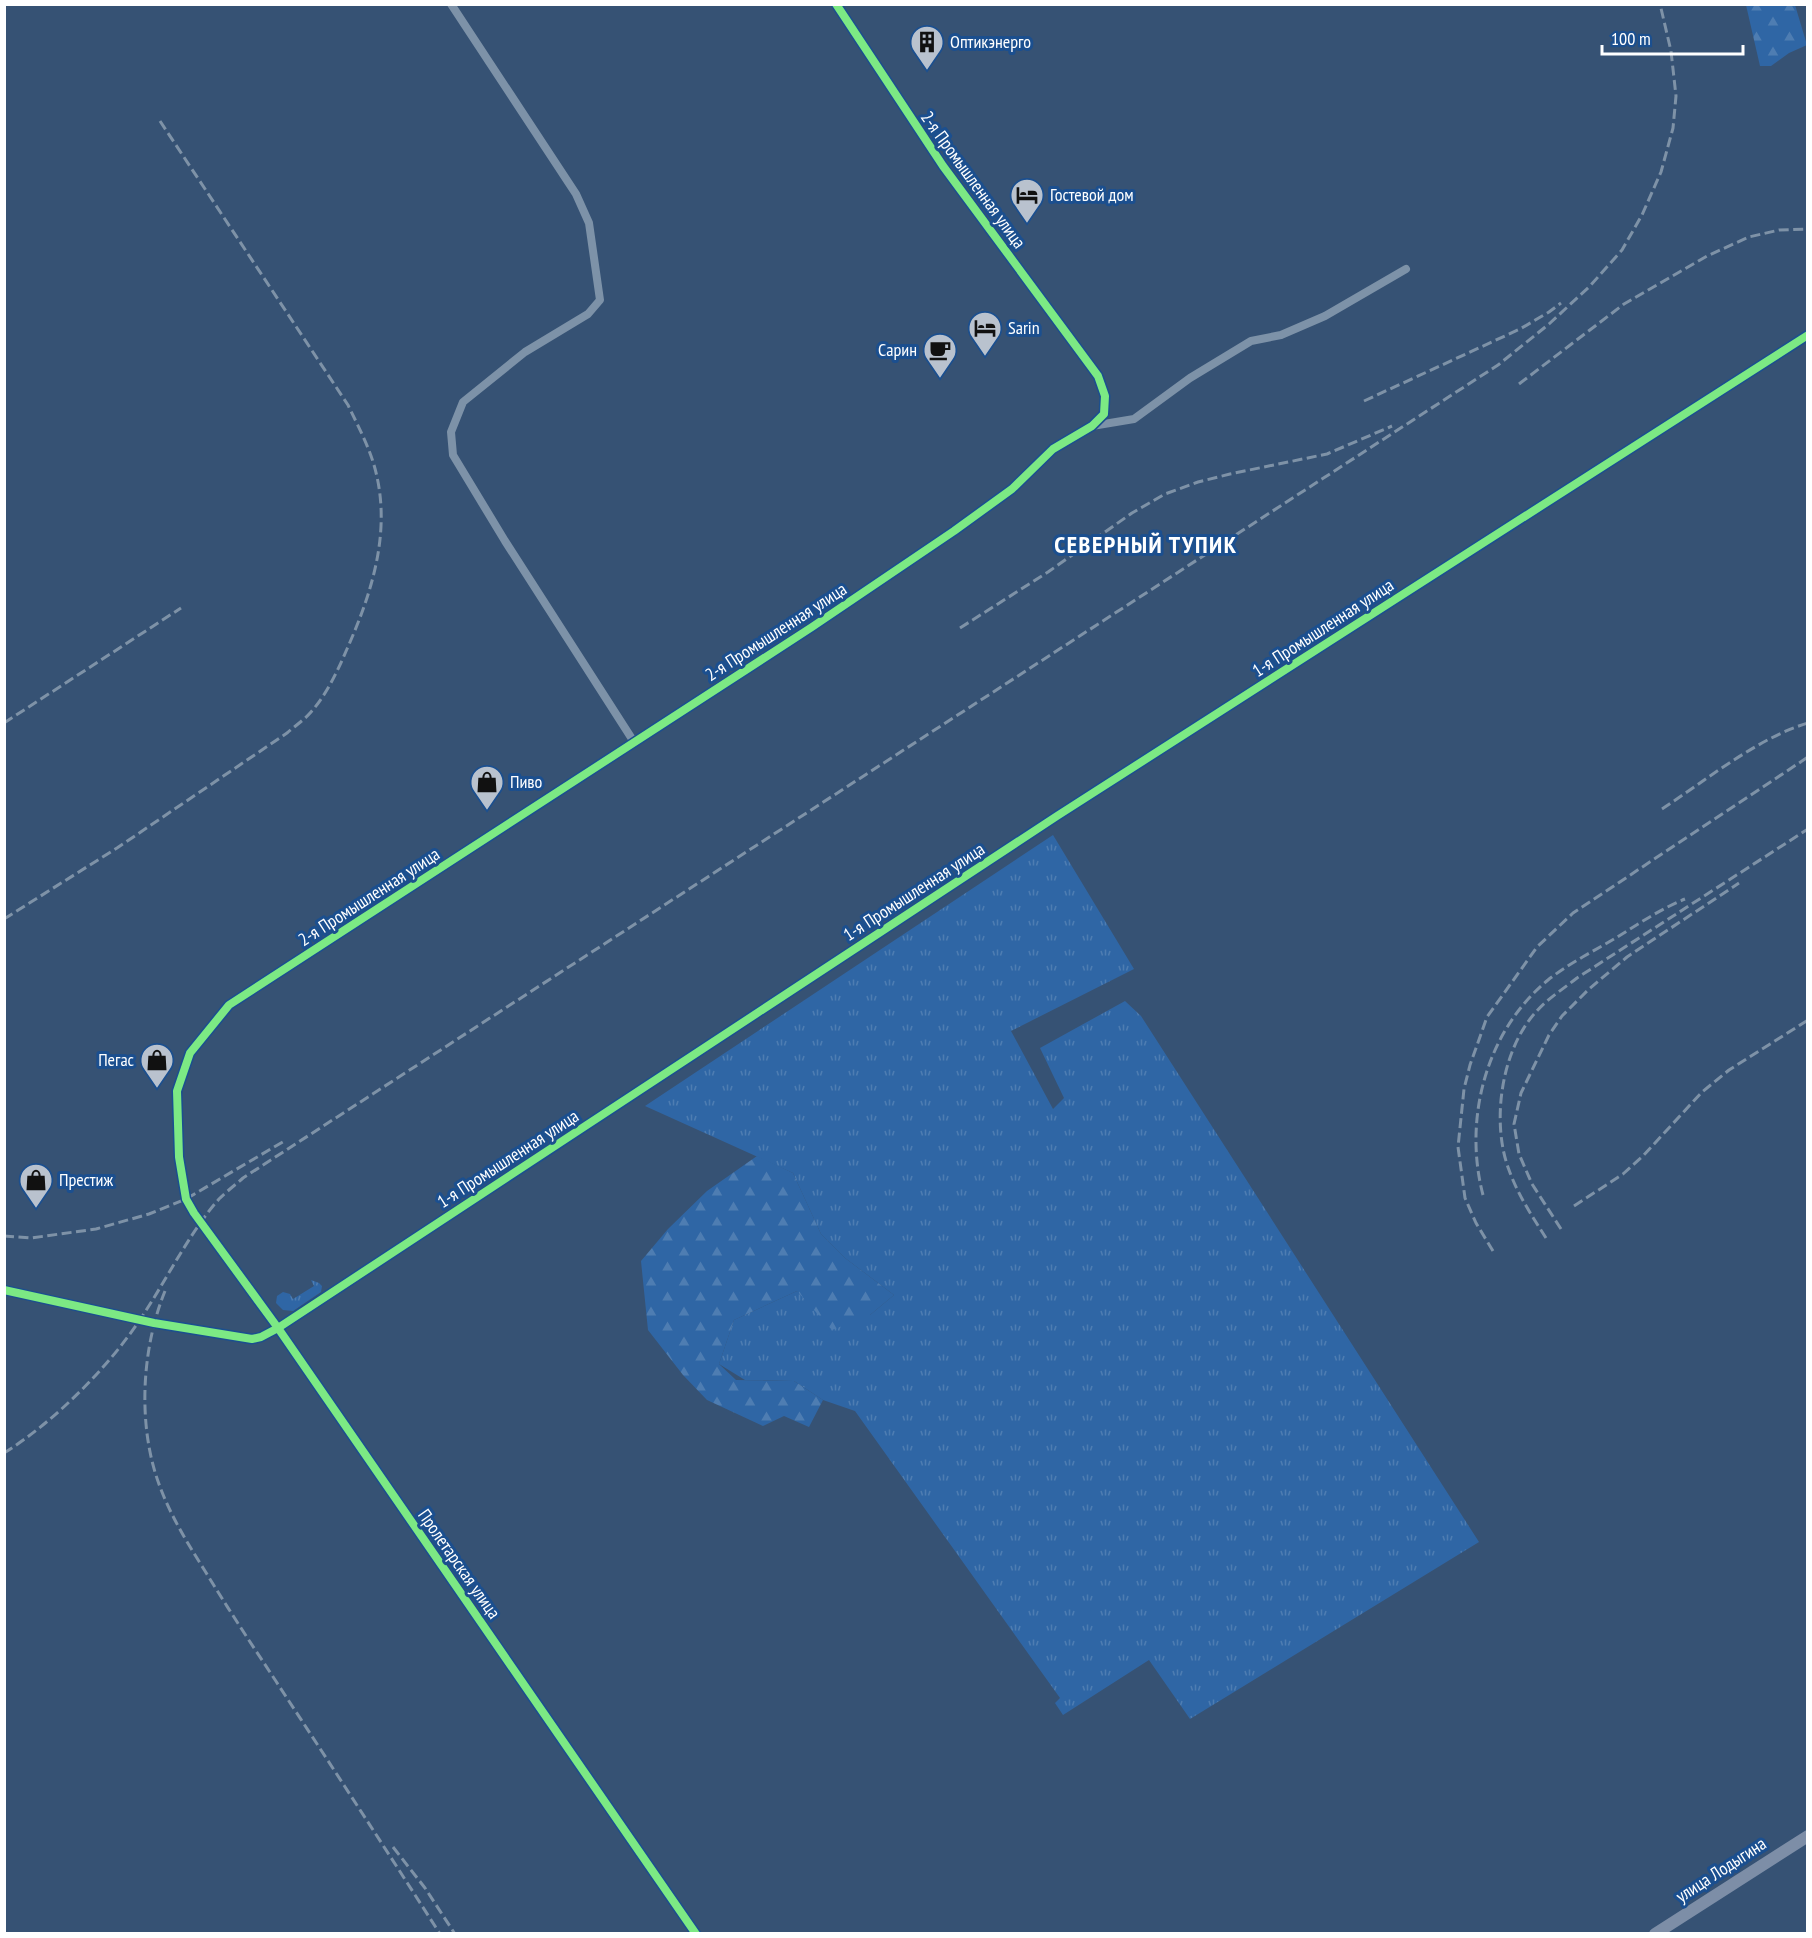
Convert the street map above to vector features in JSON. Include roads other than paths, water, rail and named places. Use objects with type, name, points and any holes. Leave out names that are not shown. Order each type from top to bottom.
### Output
[{"type":"main road","name":"улица Лодыгина","points":[[1655,1934],[1808,1836]]},
{"type":"street","points":[[451,4],[576,194],[589,223],[600,300],[588,314],[525,352],[463,402],[451,432],[453,455],[505,541],[634,742]]},
{"type":"street","name":"2-я Промышленная улица","points":[[194,1213],[186,1199],[179,1157],[177,1091],[190,1053],[229,1005],[812,627],[1012,489],[1053,449],[1092,426],[1104,414],[1105,396],[1098,376],[943,166],[836,4]]},
{"type":"street","points":[[1092,426],[1134,418],[1190,378],[1251,340],[1281,334],[1325,316],[1406,269]]},
{"type":"street","name":"1-я Промышленная улица","points":[[4,1290],[154,1323],[252,1339],[278,1328],[1057,816],[1808,334]]},
{"type":"street","name":"Пролетарская улица","points":[[194,1213],[278,1328],[696,1934]]},
{"type":"railway","points":[[4,1453],[61,1410],[97,1374],[128,1337],[208,1212],[243,1178],[1498,365],[1549,324],[1590,286],[1622,250],[1642,215],[1661,172],[1673,128],[1676,96],[1671,51],[1660,4]]},
{"type":"railway","points":[[4,919],[117,848],[287,733],[305,718],[322,698],[340,665],[364,608],[376,565],[380,543],[380,499],[375,468],[361,431],[348,405],[160,121]]},
{"type":"railway","points":[[1519,384],[1624,304],[1707,256],[1749,237],[1779,230],[1808,229]]},
{"type":"railway","points":[[1364,401],[1520,329],[1561,303]]},
{"type":"railway","points":[[960,628],[1048,572],[1132,513],[1165,494],[1230,474],[1327,454],[1392,426]]},
{"type":"railway","points":[[4,723],[181,608]]},
{"type":"railway","points":[[1662,809],[1752,749],[1771,738],[1808,723]]},
{"type":"railway","points":[[1493,1251],[1476,1223],[1465,1198],[1458,1147],[1464,1089],[1487,1017],[1537,947],[1573,913],[1808,757]]},
{"type":"railway","points":[[1546,1238],[1509,1170],[1501,1131],[1502,1088],[1514,1047],[1523,1029],[1545,1003],[1577,978],[1808,829]]},
{"type":"railway","points":[[1561,1229],[1532,1184],[1519,1154],[1514,1124],[1521,1093],[1549,1035],[1562,1016],[1589,989],[1627,957],[1739,883]]},
{"type":"railway","points":[[1483,1195],[1476,1137],[1478,1107],[1495,1050],[1509,1024],[1527,1001],[1556,974],[1685,899]]},
{"type":"railway","points":[[1574,1206],[1623,1174],[1643,1156],[1702,1092],[1729,1070],[1808,1020]]},
{"type":"railway","points":[[4,1236],[31,1238],[96,1229],[149,1214],[186,1199],[286,1140]]},
{"type":"railway","points":[[165,1291],[148,1353],[145,1397],[148,1440],[161,1491],[189,1545],[227,1606],[440,1934]]},
{"type":"railway","points":[[393,1847],[425,1888],[455,1934]]},
{"type":"place","name":"Оптикэнерго","points":[[927,71]]},
{"type":"place","name":"Гостевой дом","points":[[1027,224]]},
{"type":"place","name":"Sarin","points":[[985,357]]},
{"type":"place","name":"Сарин","points":[[940,379]]},
{"type":"place","name":"Пиво","points":[[487,811]]},
{"type":"place","name":"Пегас","points":[[157,1089]]},
{"type":"place","name":"Престиж","points":[[36,1209]]},
{"type":"district","name":"СЕВЕРНЫЙ ТУПИК","points":[[1146,545]]}]
